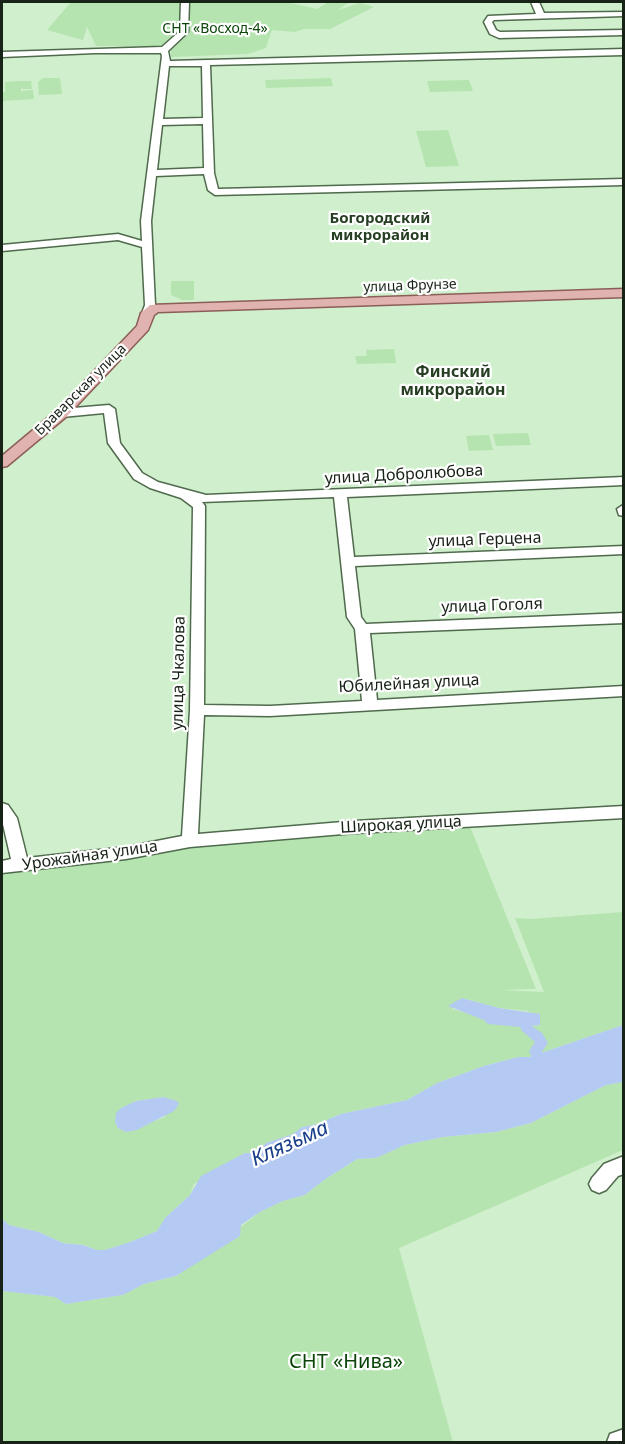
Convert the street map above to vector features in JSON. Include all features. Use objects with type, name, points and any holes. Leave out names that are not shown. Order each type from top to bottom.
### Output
[{"type":"main road","name":"улица Фрунзе","points":[[158,312],[624,292]]},
{"type":"main road","name":"Браварская улица","points":[[2,463],[62,413],[132,339],[149,326],[158,312]]},
{"type":"street","points":[[2,54],[164,50],[184,32],[185,2]]},
{"type":"street","points":[[535,2],[541,15]]},
{"type":"street","points":[[624,14],[603,11],[491,18],[488,25],[492,32],[499,34],[624,32]]},
{"type":"street","points":[[158,312],[146,245],[146,221],[165,64],[164,50]]},
{"type":"street","points":[[165,64],[624,52]]},
{"type":"street","points":[[206,63],[209,171],[215,192],[624,182]]},
{"type":"street","points":[[158,122],[206,121]]},
{"type":"street","points":[[153,173],[209,171]]},
{"type":"street","points":[[2,248],[118,237],[146,245]]},
{"type":"street","points":[[62,413],[108,409],[114,443],[138,476],[186,495]]},
{"type":"street","name":"улица Добролюбова","points":[[186,495],[206,500],[624,481]]},
{"type":"street","name":"улица Чкалова","points":[[184,842],[197,710],[199,506],[186,495]]},
{"type":"street","points":[[340,495],[354,617],[362,629],[370,704]]},
{"type":"street","name":"улица Герцена","points":[[347,562],[624,550]]},
{"type":"street","name":"улица Гоголя","points":[[362,629],[624,618]]},
{"type":"street","name":"Юбилейная улица","points":[[197,710],[270,711],[624,691]]},
{"type":"street","points":[[2,809],[9,818],[21,865]]},
{"type":"street","name":"Широкая улица","points":[[184,842],[355,827],[624,812]]},
{"type":"street","name":"Урожайная улица","points":[[2,867],[126,853],[184,842]]},
{"type":"street","points":[[599,1184],[611,1170],[624,1165]]},
{"type":"street","points":[[618,1443],[624,1440]]},
{"type":"green space","name":"СНТ «Восход-4»","points":[[71,2],[286,2],[317,9],[328,2],[341,2],[348,3],[338,10],[360,3],[374,7],[330,29],[304,29],[295,32],[272,30],[266,48],[248,54],[171,57],[168,47],[96,46],[87,27],[83,40],[47,30]]},
{"type":"green space","points":[[43,78],[60,78],[62,94],[39,95],[38,82]]},
{"type":"green space","points":[[331,78],[333,86],[266,88],[265,80]]},
{"type":"green space","points":[[469,80],[473,91],[430,92],[427,81]]},
{"type":"green space","points":[[31,81],[32,89],[21,87],[21,91],[33,90],[34,99],[2,101],[5,82]]},
{"type":"green space","points":[[448,130],[459,166],[426,167],[416,131]]},
{"type":"green space","points":[[393,213],[396,223],[354,223],[353,216]]},
{"type":"green space","points":[[171,281],[194,281],[194,300],[182,300],[171,295]]},
{"type":"green space","points":[[394,349],[396,363],[357,364],[355,356],[367,356],[366,350]]},
{"type":"green space","points":[[528,433],[531,445],[496,446],[493,434]]},
{"type":"green space","points":[[489,435],[493,450],[469,451],[466,436]]},
{"type":"green space","points":[[469,824],[536,989],[499,990],[544,992],[515,918],[531,919],[623,912],[623,1025],[529,1057],[518,1057],[484,1066],[437,1083],[407,1100],[341,1114],[317,1124],[302,1127],[293,1134],[266,1143],[256,1153],[194,1184],[190,1195],[165,1218],[157,1231],[130,1242],[105,1250],[97,1250],[83,1245],[63,1243],[39,1232],[9,1225],[2,1219],[2,872],[121,859],[195,847]],"holes":[[[462,998],[499,1008],[528,1011],[540,1025],[520,1027],[452,1009]],[[163,1097],[165,1117],[126,1132],[118,1128],[115,1122],[136,1101]]]},
{"type":"green space","name":"СНТ «Нива»","points":[[623,1082],[623,1150],[399,1248],[453,1442],[2,1442],[2,1291],[56,1297],[66,1304],[123,1295],[144,1284],[177,1276],[260,1212],[283,1201],[305,1195],[357,1159],[376,1158],[405,1145],[443,1137],[496,1132],[531,1123],[606,1085]]},
{"type":"water","points":[[462,998],[499,1008],[540,1014],[540,1025],[520,1027],[488,1024],[484,1020],[448,1006]]},
{"type":"water","name":"Клязьма","points":[[623,1025],[623,1082],[606,1085],[531,1123],[496,1132],[443,1137],[405,1145],[376,1158],[357,1159],[305,1195],[283,1201],[260,1212],[241,1225],[240,1236],[176,1276],[144,1284],[123,1295],[66,1304],[55,1297],[2,1291],[2,1219],[9,1225],[39,1232],[63,1243],[105,1250],[157,1231],[165,1218],[190,1195],[201,1176],[245,1153],[256,1153],[266,1143],[293,1134],[302,1127],[317,1124],[341,1114],[407,1100],[437,1083],[484,1066],[518,1057],[529,1057]]},
{"type":"water","points":[[163,1097],[177,1101],[179,1104],[174,1111],[137,1130],[126,1132],[118,1128],[115,1122],[116,1113],[121,1108],[136,1101]]},
{"type":"waterway","points":[[526,1027],[542,1043],[535,1051],[543,1065]]},
{"type":"district","name":"Богородский микрорайон","points":[[380,228]]},
{"type":"district","name":"Финский микрорайон","points":[[453,381]]}]
